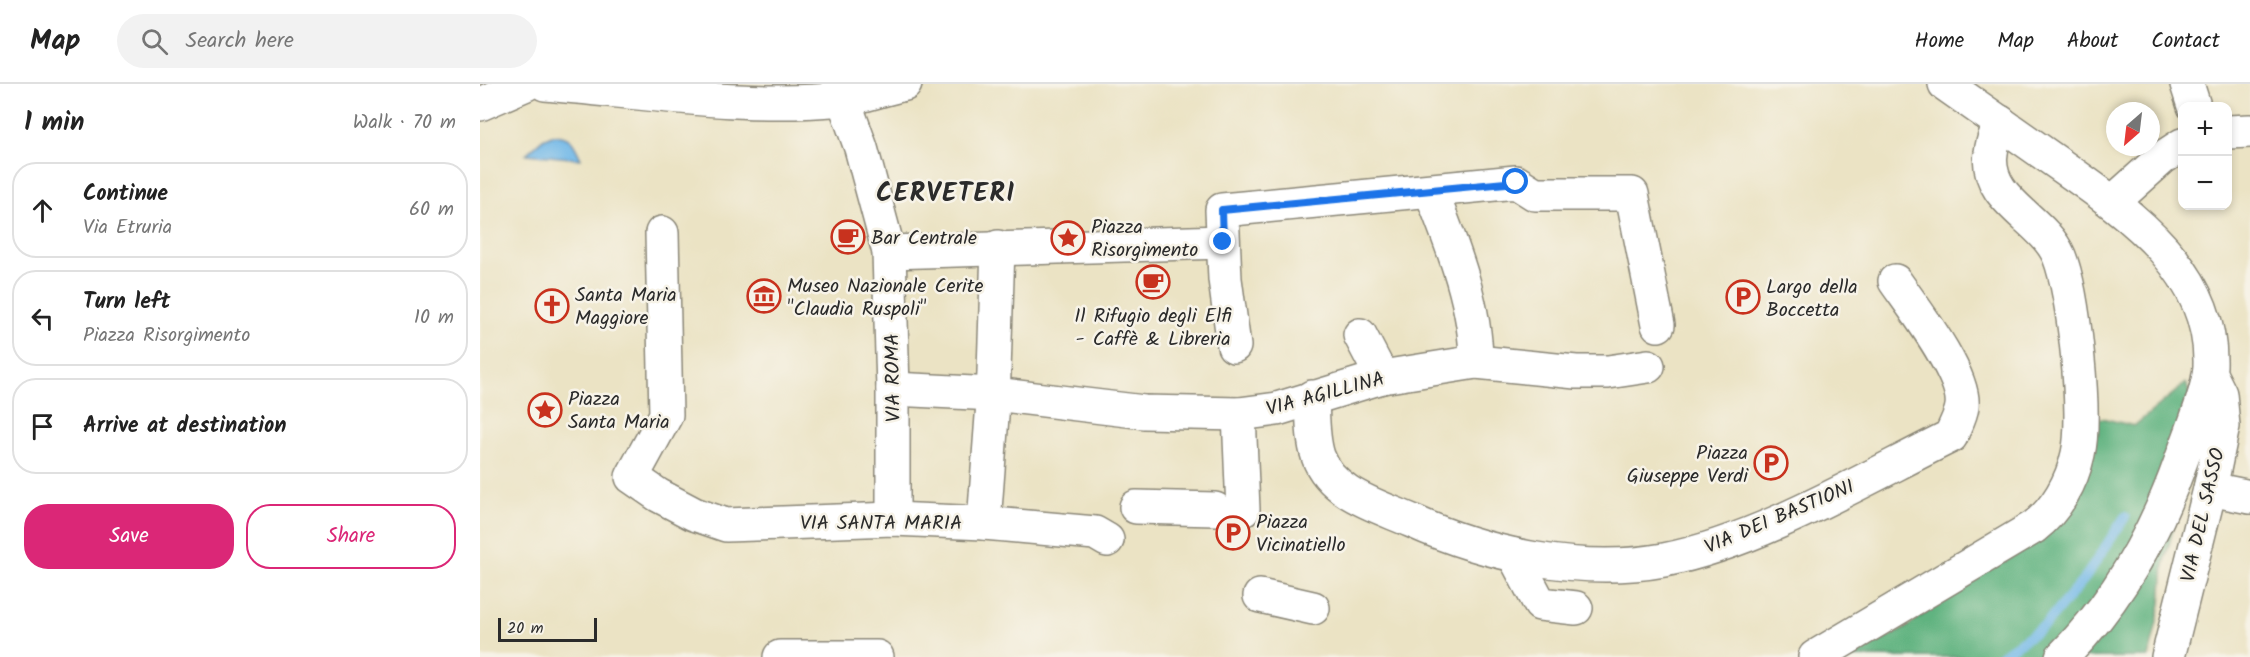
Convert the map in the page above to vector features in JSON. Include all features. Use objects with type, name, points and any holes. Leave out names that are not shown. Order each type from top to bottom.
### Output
[{"type":"street","points":[[480,104],[526,84]]},
{"type":"street","points":[[545,84],[723,100],[905,84]]},
{"type":"street","points":[[1945,84],[2113,202],[2162,248],[2190,283],[2206,323],[2210,350],[2210,374],[2177,473],[2143,549],[2098,616],[2062,657]]},
{"type":"street","points":[[2187,84],[2193,102]]},
{"type":"street","name":"VIA ROMA","points":[[841,91],[867,168],[889,252],[893,389],[893,519]]},
{"type":"street","points":[[1815,657],[2034,527],[2044,519],[2056,503],[2076,464],[2079,451],[2080,400],[2067,286],[2054,246],[2034,223],[2005,196],[1995,180],[1991,151],[2000,122]]},
{"type":"street","points":[[2232,132],[2250,131]]},
{"type":"street","points":[[2113,202],[2162,158],[2178,148]]},
{"type":"street","points":[[1234,346],[1224,279],[1222,210],[1516,182],[1535,194],[1632,194],[1658,325]]},
{"type":"street","points":[[1431,191],[1466,293],[1475,336],[1476,362]]},
{"type":"street","name":"VIA SANTA MARIA","points":[[662,233],[666,415],[632,477],[658,495],[694,514],[726,525],[893,519],[984,523],[1095,533],[1129,516],[1229,510],[1239,414]]},
{"type":"street","points":[[889,252],[1223,242]]},
{"type":"street","points":[[984,523],[994,393],[998,247]]},
{"type":"street","name":"VIA DEI BASTIONI","points":[[1312,397],[1316,450],[1323,466],[1332,478],[1355,495],[1443,535],[1514,555],[1601,565],[1642,563],[1687,555],[1775,522],[1951,436],[1962,406],[1960,387],[1933,335],[1895,281]]},
{"type":"street","points":[[1360,335],[1382,376]]},
{"type":"street","name":"VIA AGILLINA","points":[[893,389],[994,393],[1143,426],[1277,409],[1382,376],[1476,362],[1576,372],[1608,372],[1648,366]]},
{"type":"street","name":"VIA DEL SASSO","points":[[2168,657],[2210,489],[2224,417],[2220,394],[2210,374]]},
{"type":"street","points":[[2210,489],[2250,497]]},
{"type":"street","points":[[1514,555],[1540,604],[1576,608]]},
{"type":"street","points":[[1260,596],[1313,608]]},
{"type":"street","points":[[780,657],[877,657]]},
{"type":"green space","points":[[2186,383],[2199,423],[2164,565],[2161,604],[2149,657],[1849,657],[1904,629],[2008,552],[2074,487],[2076,424],[2102,418],[2134,426]]},
{"type":"water","points":[[552,135],[568,138],[581,159],[526,154],[543,139]]},
{"type":"waterway","points":[[1999,657],[2045,625],[2085,578],[2125,517]]},
{"type":"place","name":"Bar Centrale","points":[[848,237]]},
{"type":"place","name":"Piazza Risorgimento","points":[[1068,238]]},
{"type":"place","name":"Il Rifugio degli Elfi - Caffè & Libreria","points":[[1153,282]]},
{"type":"place","name":"Museo Nazionale Cerite \"Claudia Ruspoli\"","points":[[764,296]]},
{"type":"place","name":"Largo della Boccetta","points":[[1743,297]]},
{"type":"place","name":"Santa Maria Maggiore","points":[[552,306]]},
{"type":"place","name":"Piazza Santa Maria","points":[[545,410]]},
{"type":"place","name":"Piazza Giuseppe Verdi","points":[[1771,463]]},
{"type":"place","name":"Piazza Vicinatiello","points":[[1233,533]]},
{"type":"district","name":"CERVETERI","points":[[946,192]]},
{"type":"route","points":[[1223,242],[1222,210],[1516,182]]}]
